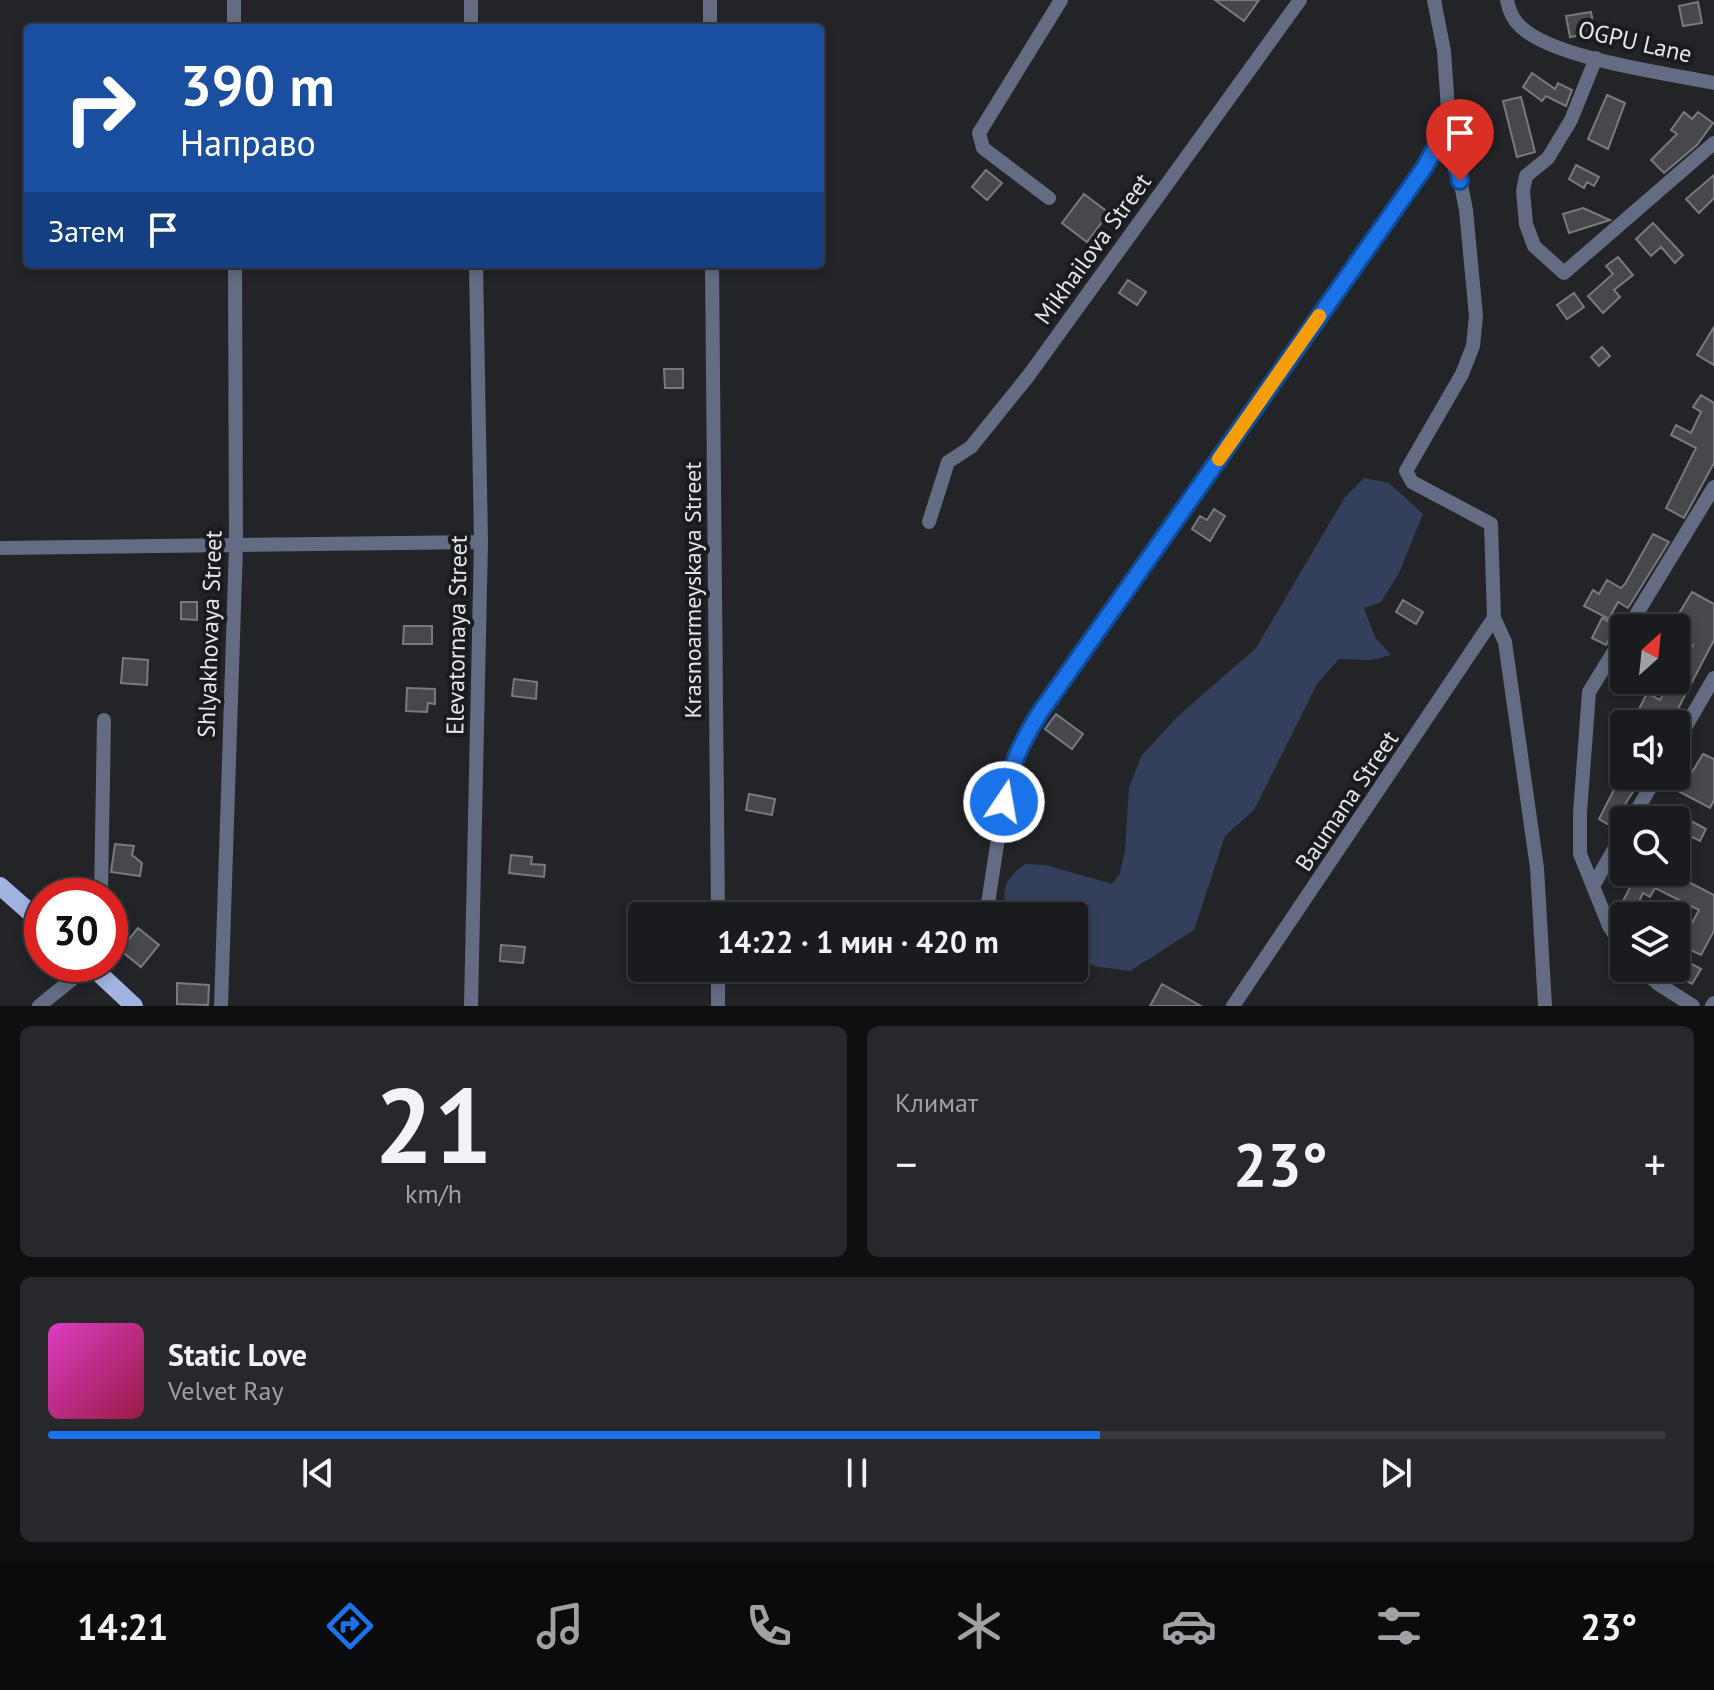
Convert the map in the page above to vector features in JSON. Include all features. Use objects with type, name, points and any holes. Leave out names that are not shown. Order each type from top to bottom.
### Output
[{"type":"main road","points":[[0,886],[24,907]]},
{"type":"main road","points":[[108,982],[134,1006]]},
{"type":"street","points":[[234,0],[234,24]]},
{"type":"street","points":[[471,0],[471,24]]},
{"type":"street","points":[[710,0],[710,24]]},
{"type":"street","points":[[1049,198],[983,148],[979,133],[1061,0]]},
{"type":"street","name":"Mikhailova Street","points":[[929,522],[948,462],[971,447],[1029,375],[1300,0]]},
{"type":"street","points":[[1434,0],[1444,51],[1449,124],[1466,210],[1476,316],[1473,346],[1462,374],[1406,471],[1412,482],[1491,524],[1494,618],[1505,642],[1537,868],[1545,1006]]},
{"type":"street","name":"OGPU Lane","points":[[1508,7],[1521,28],[1540,39],[1596,58],[1714,83]]},
{"type":"street","points":[[1596,58],[1571,120],[1548,158],[1526,176],[1523,191],[1526,224],[1534,246],[1564,273],[1714,143]]},
{"type":"street","points":[[988,902],[1008,774],[1020,745],[1424,168],[1449,124]]},
{"type":"street","name":"Shlyakhovaya Street","points":[[221,1006],[236,546],[235,268]]},
{"type":"street","name":"Elevatornaya Street","points":[[471,1006],[481,542],[476,268]]},
{"type":"street","name":"Krasnoarmeyskaya Street","points":[[712,268],[718,902]]},
{"type":"street","points":[[1637,614],[1714,487]]},
{"type":"street","points":[[0,548],[481,542]]},
{"type":"street","name":"Baumana Street","points":[[1233,1006],[1494,618]]},
{"type":"street","points":[[1610,658],[1589,692],[1580,813],[1580,854],[1610,928]]},
{"type":"street","points":[[1690,719],[1714,678]]},
{"type":"street","points":[[101,878],[104,720]]},
{"type":"street","points":[[1593,886],[1610,856]]},
{"type":"street","points":[[39,1006],[69,982]]},
{"type":"street","points":[[718,982],[718,1006]]},
{"type":"street","points":[[1656,982],[1693,1006]]},
{"type":"shaded area","points":[[1364,478],[1389,483],[1423,514],[1399,573],[1381,602],[1364,608],[1375,637],[1391,655],[1372,660],[1339,659],[1317,684],[1254,810],[1225,836],[1194,930],[1130,971],[1094,966],[1088,962],[1088,902],[1005,902],[1009,880],[1025,864],[1046,865],[1112,884],[1120,873],[1125,851],[1129,787],[1142,755],[1177,717],[1256,648],[1345,497]]},
{"type":"building","points":[[1215,0],[1259,0],[1244,21]]},
{"type":"building","points":[[1698,2],[1702,23],[1683,26],[1679,6]]},
{"type":"building","points":[[1591,12],[1595,33],[1570,37],[1566,16]]},
{"type":"building","points":[[1532,73],[1555,89],[1558,83],[1572,90],[1566,106],[1546,96],[1542,101],[1523,87]]},
{"type":"building","points":[[1607,95],[1625,103],[1608,149],[1588,139]]},
{"type":"building","points":[[1521,97],[1535,152],[1517,157],[1503,101]]},
{"type":"building","points":[[1684,112],[1692,119],[1698,112],[1713,123],[1697,145],[1664,173],[1651,160],[1677,134],[1671,130]]},
{"type":"building","points":[[1576,165],[1599,177],[1594,186],[1587,182],[1584,188],[1569,179]]},
{"type":"building","points":[[986,170],[1002,183],[987,200],[972,187]]},
{"type":"building","points":[[1714,175],[1714,198],[1699,213],[1686,199]]},
{"type":"building","points":[[1084,194],[1109,213],[1087,242],[1062,223]]},
{"type":"building","points":[[1583,208],[1610,220],[1569,233],[1563,214]]},
{"type":"building","points":[[1653,223],[1683,255],[1675,263],[1661,247],[1651,256],[1636,239]]},
{"type":"building","points":[[1618,257],[1633,275],[1614,290],[1620,297],[1603,313],[1588,296],[1613,274],[1606,266]]},
{"type":"building","points":[[1128,280],[1146,292],[1137,305],[1119,293]]},
{"type":"building","points":[[1574,293],[1584,307],[1567,319],[1557,305]]},
{"type":"building","points":[[1714,327],[1714,365],[1697,355]]},
{"type":"building","points":[[1602,347],[1610,356],[1599,366],[1591,357]]},
{"type":"building","points":[[664,369],[683,369],[683,388],[665,388]]},
{"type":"building","points":[[1701,395],[1714,403],[1714,463],[1684,518],[1666,508],[1696,448],[1671,435],[1676,425],[1691,433],[1701,412],[1693,407]]},
{"type":"building","points":[[1214,509],[1225,516],[1210,541],[1192,529],[1200,516],[1207,520]]},
{"type":"building","points":[[1653,534],[1669,542],[1628,608],[1618,602],[1609,619],[1584,606],[1593,590],[1599,594],[1607,580],[1621,588]]},
{"type":"building","points":[[1692,592],[1714,604],[1714,640],[1690,686],[1690,651],[1693,645],[1690,643],[1690,614],[1679,614]]},
{"type":"building","points":[[1403,600],[1423,612],[1416,624],[1396,612]]},
{"type":"building","points":[[181,602],[197,602],[197,620],[181,619]]},
{"type":"building","points":[[1602,618],[1610,622],[1610,639],[1606,645],[1592,638]]},
{"type":"building","points":[[404,626],[432,626],[432,644],[403,644]]},
{"type":"building","points":[[123,658],[148,660],[147,685],[121,683]]},
{"type":"building","points":[[514,679],[537,682],[536,699],[512,696]]},
{"type":"building","points":[[407,688],[435,689],[435,704],[428,703],[427,712],[406,711]]},
{"type":"building","points":[[1646,694],[1660,700],[1663,694],[1686,694],[1677,710],[1638,710]]},
{"type":"building","points":[[1056,714],[1083,734],[1072,749],[1045,729]]},
{"type":"building","points":[[1703,754],[1714,759],[1714,800],[1710,808],[1680,792],[1690,790],[1690,775]]},
{"type":"building","points":[[1614,790],[1634,790],[1624,806],[1610,806],[1610,825],[1599,819]]},
{"type":"building","points":[[749,794],[775,799],[772,815],[746,810]]},
{"type":"building","points":[[1014,803],[1028,809],[1020,826],[1011,821]]},
{"type":"building","points":[[1690,820],[1706,829],[1700,841],[1690,836]]},
{"type":"building","points":[[115,844],[134,846],[132,855],[142,863],[140,876],[111,872]]},
{"type":"building","points":[[511,855],[532,857],[531,864],[545,865],[544,877],[509,873]]},
{"type":"building","points":[[1690,883],[1714,895],[1714,931],[1701,955],[1690,950],[1690,927],[1699,910],[1690,906],[1690,902],[1683,902],[1655,888],[1650,897],[1643,893],[1639,902],[1623,901],[1631,886],[1690,886]]},
{"type":"building","points":[[138,928],[159,945],[141,967],[128,956],[128,940]]},
{"type":"building","points":[[501,945],[525,947],[523,963],[500,961]]},
{"type":"building","points":[[1690,963],[1701,969],[1692,984],[1688,982]]},
{"type":"building","points":[[177,983],[209,985],[208,1005],[177,1004]]},
{"type":"building","points":[[1162,984],[1201,1006],[1150,1006]]},
{"type":"slow traffic","points":[[1219,459],[1319,316]]},
{"type":"route","points":[[1004,802],[1008,774],[1020,745],[1039,714],[1424,168],[1449,124],[1460,181]]}]
